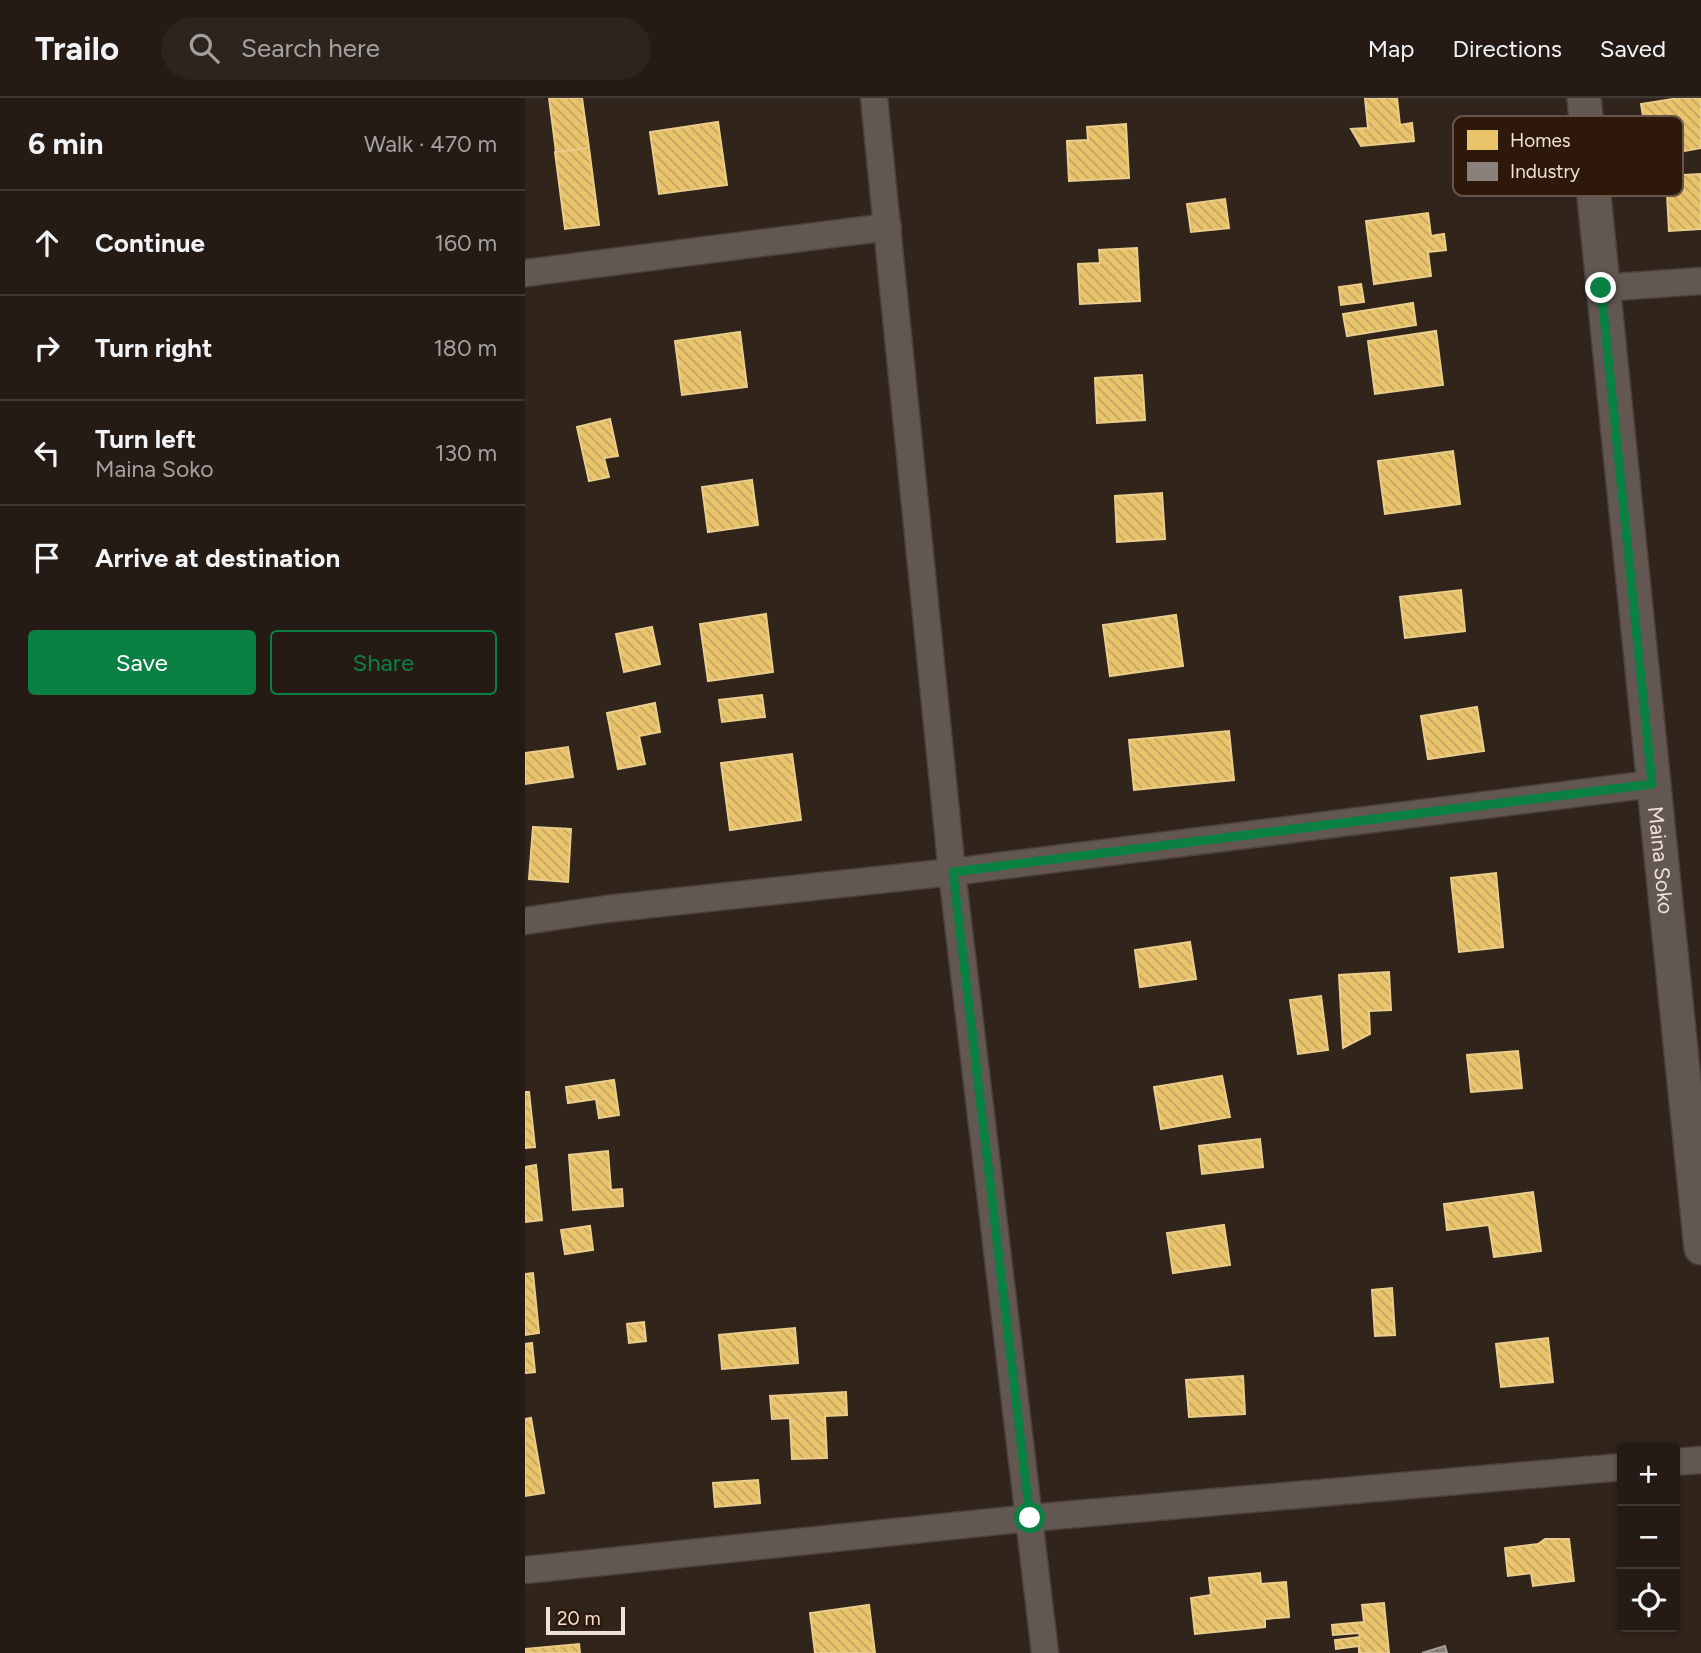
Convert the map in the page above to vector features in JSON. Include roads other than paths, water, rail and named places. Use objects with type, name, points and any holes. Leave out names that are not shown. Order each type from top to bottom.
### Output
[{"type":"street","points":[[874,98],[953,872],[1045,1653]]},
{"type":"street","name":"Maina Soko","points":[[1584,98],[1586,116]]},
{"type":"street","name":"Maina Soko","points":[[1593,196],[1701,1248]]},
{"type":"street","points":[[525,273],[888,227]]},
{"type":"street","points":[[1601,288],[1701,281]]},
{"type":"street","points":[[525,921],[606,909],[953,872],[1652,784]]},
{"type":"street","points":[[1680,1462],[1701,1460]]},
{"type":"street","points":[[525,1570],[1030,1518],[1617,1466]]}]
